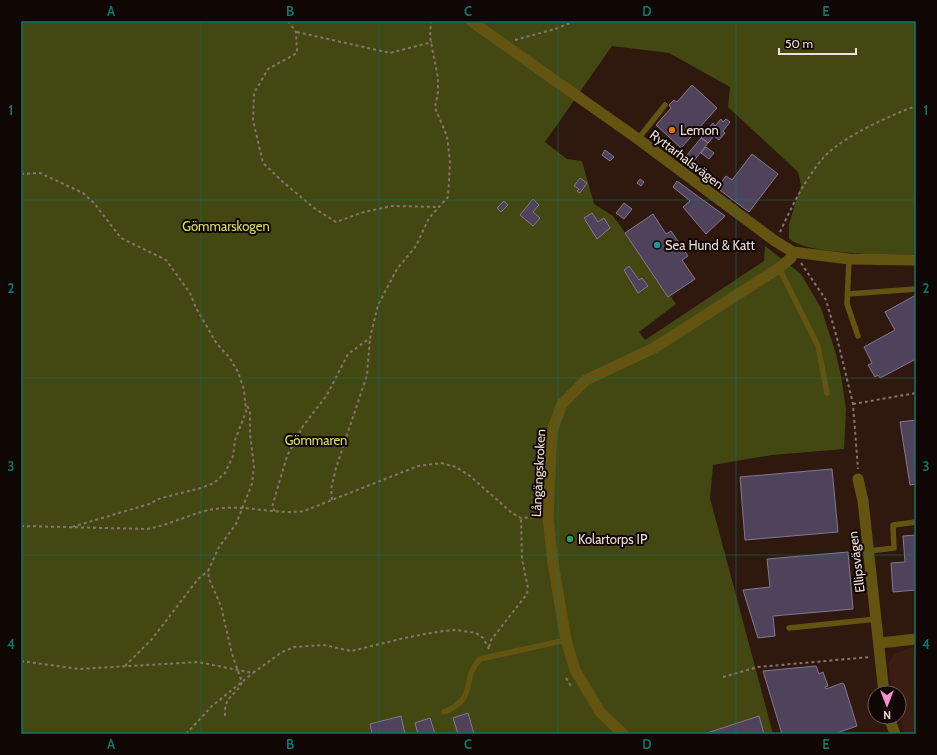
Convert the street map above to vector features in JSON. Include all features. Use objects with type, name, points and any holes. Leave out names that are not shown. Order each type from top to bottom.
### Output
[{"type":"street","name":"Ryttarhalsvägen","points":[[471,21],[638,139],[775,241],[793,252],[849,259],[913,262]]},
{"type":"street","name":"Långängskroken","points":[[623,734],[600,712],[578,675],[566,640],[553,563],[548,518],[552,430],[562,404],[586,380],[654,348],[779,268],[791,258],[793,252]]},
{"type":"street","name":"Ellipsvägen","points":[[858,479],[863,501],[880,643],[883,685]]},
{"type":"street","points":[[880,643],[916,639]]},
{"type":"lane","points":[[638,139],[665,105]]},
{"type":"lane","points":[[849,259],[847,304],[858,336]]},
{"type":"lane","points":[[779,268],[818,346],[827,393]]},
{"type":"lane","points":[[848,294],[916,289]]},
{"type":"lane","points":[[869,552],[894,548],[892,525],[916,522]]},
{"type":"lane","points":[[789,628],[877,620]]},
{"type":"lane","points":[[444,712],[455,708],[463,701],[473,667],[480,659],[566,640]]},
{"type":"path","points":[[288,21],[296,32],[297,52],[268,69],[254,93],[253,120],[264,163],[303,199],[336,222],[364,212],[392,206],[440,207]]},
{"type":"path","points":[[332,500],[330,489],[367,375],[370,338],[378,305],[397,269],[416,246],[429,218],[448,197],[450,162],[447,136],[435,108],[438,92],[438,78],[432,42],[431,21]]},
{"type":"path","points":[[502,43],[555,29],[575,21]]},
{"type":"path","points":[[296,32],[390,53],[432,42]]},
{"type":"path","points":[[775,241],[810,176],[826,155],[869,127],[916,106]]},
{"type":"path","points":[[21,174],[40,173],[83,194],[94,203],[121,238],[166,260],[190,293],[196,308],[217,344],[229,357],[238,372],[250,412],[250,434],[254,467],[252,484],[236,524],[219,547],[208,571],[198,579],[152,640],[125,666]]},
{"type":"path","points":[[793,252],[826,300],[837,338],[852,404],[858,479]]},
{"type":"path","points":[[275,511],[272,507],[287,456],[303,426],[327,395],[348,354],[370,338]]},
{"type":"path","points":[[852,404],[916,393]]},
{"type":"path","points":[[72,527],[149,504],[160,498],[201,488],[214,483],[225,473],[233,456],[235,440],[246,412],[246,402]]},
{"type":"path","points":[[21,526],[147,529],[165,526],[214,509],[244,507],[290,513],[304,511],[418,466],[441,463],[456,467],[470,476],[512,513],[521,518],[537,517],[538,510]]},
{"type":"path","points":[[489,648],[491,640],[527,594],[528,588],[522,559],[521,518]]},
{"type":"path","points":[[208,571],[209,578],[221,606],[232,654],[242,682],[240,687],[227,700],[225,706],[225,716]]},
{"type":"path","points":[[186,734],[212,706],[282,652],[294,647],[324,645],[351,651],[409,637],[456,630],[476,633],[483,638],[494,656]]},
{"type":"path","points":[[723,677],[758,667],[881,656]]},
{"type":"path","points":[[21,660],[79,669],[198,662],[254,673]]},
{"type":"path","points":[[565,675],[572,688]]},
{"type":"shaded area","points":[[916,647],[916,729],[913,730],[914,734],[905,734],[902,725],[907,725],[907,685],[891,685],[888,663],[895,654],[908,648]]},
{"type":"green space","name":"Gömmaren","points":[[21,21],[916,21],[916,254],[869,254],[831,251],[799,244],[789,239],[789,224],[801,185],[798,172],[728,107],[730,87],[669,53],[612,46],[545,142],[567,159],[582,161],[594,204],[613,216],[676,304],[639,332],[645,340],[764,261],[765,246],[801,274],[821,308],[836,354],[841,376],[846,409],[844,449],[772,455],[713,465],[710,498],[773,734],[21,734]]},
{"type":"building","points":[[692,85],[717,108],[681,148],[656,125],[671,108],[669,105],[674,100],[677,102]]},
{"type":"building","points":[[721,119],[723,122],[726,119],[730,122],[723,131],[725,133],[719,140],[714,136],[708,143],[701,137],[713,123],[715,126]]},
{"type":"building","points":[[701,138],[708,143],[693,162],[695,163],[693,166],[689,165],[683,160]]},
{"type":"building","points":[[706,147],[714,153],[709,159],[701,153]]},
{"type":"building","points":[[605,150],[614,157],[610,161],[602,155]]},
{"type":"building","points":[[752,154],[778,174],[749,212],[717,188],[726,176],[732,180]]},
{"type":"building","points":[[580,178],[587,183],[580,193],[577,191],[579,189],[574,186]]},
{"type":"building","points":[[640,179],[644,182],[641,186],[637,183]]},
{"type":"building","points":[[677,181],[725,216],[706,234],[683,207],[690,201],[673,187]]},
{"type":"building","points":[[533,199],[539,205],[533,212],[540,218],[533,226],[520,215]]},
{"type":"building","points":[[504,201],[508,205],[501,212],[497,208]]},
{"type":"building","points":[[624,203],[632,209],[624,219],[616,213]]},
{"type":"building","points":[[592,213],[598,222],[604,218],[610,228],[597,239],[584,218]]},
{"type":"building","name":"Sea Hund & Katt","points":[[653,214],[666,234],[671,231],[688,256],[682,260],[695,279],[668,297],[625,233]]},
{"type":"building","points":[[629,266],[639,280],[642,278],[648,286],[638,293],[624,270]]},
{"type":"building","points":[[916,295],[916,359],[880,378],[878,375],[875,377],[868,365],[872,363],[864,347],[895,330],[885,312]]},
{"type":"building","points":[[916,420],[916,484],[910,485],[900,422]]},
{"type":"building","points":[[832,469],[838,532],[745,540],[740,477]]},
{"type":"building","points":[[916,535],[916,590],[893,592],[891,563],[905,562],[903,536]]},
{"type":"building","points":[[848,552],[853,609],[773,616],[775,636],[758,638],[743,590],[770,587],[767,559]]},
{"type":"building","points":[[816,666],[819,674],[823,672],[828,686],[825,687],[826,689],[842,683],[844,684],[857,726],[834,734],[782,734],[763,671]]},
{"type":"building","points":[[468,713],[474,734],[458,734],[453,718]]},
{"type":"building","points":[[401,716],[405,734],[372,734],[370,724]]},
{"type":"building","points":[[759,716],[764,734],[704,734]]},
{"type":"building","points":[[430,718],[435,734],[418,734],[415,723]]},
{"type":"place","name":"Lemon","points":[[672,130]]},
{"type":"place","name":"Sea Hund & Katt","points":[[657,245]]},
{"type":"place","name":"Kolartorps IP","points":[[570,539]]},
{"type":"park label","name":"Gömmarskogen","points":[[226,226]]}]
